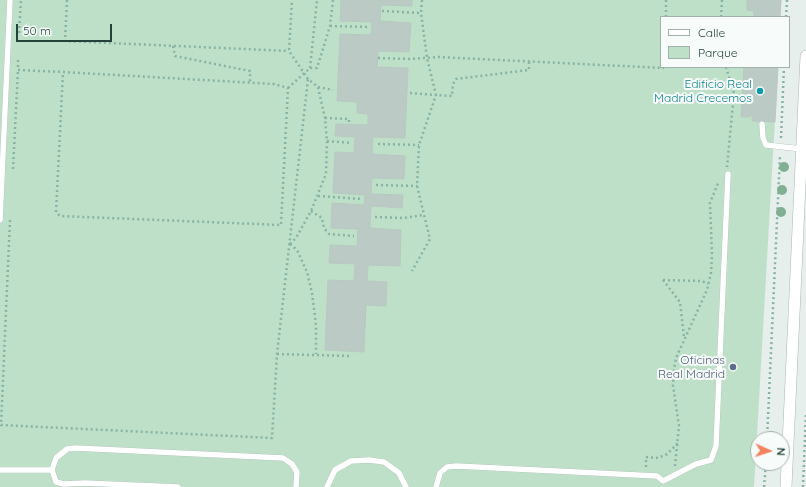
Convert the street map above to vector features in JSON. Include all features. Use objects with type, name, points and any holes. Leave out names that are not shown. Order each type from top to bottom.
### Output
[{"type":"street","points":[[786,487],[806,56]]},
{"type":"lane","points":[[0,220],[10,0]]},
{"type":"lane","points":[[762,124],[763,138],[766,145],[780,148],[802,149]]},
{"type":"lane","points":[[436,487],[436,482],[440,473],[447,467],[456,466],[657,476],[664,484],[674,476],[696,464],[711,460],[716,446],[726,172]]},
{"type":"lane","points":[[178,487],[85,483],[63,486],[56,482],[52,470],[56,458],[66,448],[283,458],[292,464],[296,472],[296,487]]},
{"type":"lane","points":[[328,487],[335,470],[351,460],[384,462],[399,473],[406,487]]},
{"type":"lane","points":[[0,470],[52,470]]},
{"type":"path","points":[[19,37],[20,0]]},
{"type":"path","points":[[67,0],[65,41],[289,51]]},
{"type":"path","points":[[292,0],[289,51],[308,79],[318,87],[333,90]]},
{"type":"path","points":[[63,72],[56,212],[60,216],[281,225],[288,88],[310,68],[317,0]]},
{"type":"path","points":[[310,68],[317,68],[330,26],[333,0]]},
{"type":"path","points":[[412,272],[430,239],[417,186],[419,145],[436,95],[426,58],[421,13],[422,0]]},
{"type":"path","points":[[666,0],[666,16]]},
{"type":"path","points":[[721,16],[722,0]]},
{"type":"path","points":[[786,16],[787,0]]},
{"type":"path","points":[[382,11],[421,13]]},
{"type":"path","points":[[330,26],[370,27]]},
{"type":"path","points":[[173,46],[175,56],[250,71],[250,82]]},
{"type":"path","points":[[12,177],[18,52]]},
{"type":"path","points":[[378,58],[426,58],[660,68]]},
{"type":"path","points":[[410,93],[452,96],[452,84],[456,80],[529,70],[529,62]]},
{"type":"path","points":[[726,68],[734,92],[733,116],[729,128],[726,172]]},
{"type":"path","points":[[767,431],[784,68]]},
{"type":"path","points":[[18,70],[250,82],[274,84],[288,88]]},
{"type":"path","points":[[10,214],[1,425],[272,438],[277,354],[308,79]]},
{"type":"path","points":[[290,244],[296,238],[311,211],[326,174],[327,141],[325,118],[318,87]]},
{"type":"path","points":[[325,118],[349,119],[350,122]]},
{"type":"path","points":[[327,141],[352,143]]},
{"type":"path","points":[[378,144],[419,145]]},
{"type":"path","points":[[726,172],[727,164]]},
{"type":"path","points":[[674,476],[679,426],[673,380],[676,358],[708,284],[711,273],[712,255],[710,203],[721,176]]},
{"type":"path","points":[[376,185],[417,186]]},
{"type":"path","points":[[318,196],[362,198]]},
{"type":"path","points":[[311,211],[322,218],[324,228],[330,234],[354,236]]},
{"type":"path","points":[[375,218],[404,218],[423,215]]},
{"type":"path","points":[[290,244],[298,250],[307,272],[312,293],[316,325],[316,354]]},
{"type":"path","points":[[685,338],[682,333],[682,312],[680,302],[663,280],[702,281],[708,284]]},
{"type":"path","points":[[277,354],[350,356]]},
{"type":"path","points":[[803,487],[806,414]]},
{"type":"path","points":[[645,475],[646,457],[658,458],[667,454],[678,443]]},
{"type":"path","points":[[764,487],[765,471]]},
{"type":"green space","points":[[0,0],[781,0],[780,16],[660,16],[660,68],[778,68],[757,431],[750,431],[750,471],[755,471],[754,487],[0,487]]},
{"type":"building","points":[[341,0],[412,0],[412,6],[381,5],[380,21],[411,23],[409,52],[378,51],[377,67],[408,68],[405,138],[373,137],[372,154],[405,156],[404,179],[372,178],[371,194],[403,195],[402,208],[371,206],[370,228],[401,230],[400,266],[368,265],[367,281],[387,282],[386,306],[366,305],[364,352],[325,350],[328,280],[354,281],[355,264],[329,263],[330,245],[357,246],[358,229],[331,228],[332,203],[364,205],[365,195],[333,193],[335,152],[354,153],[355,137],[335,136],[336,124],[368,125],[368,114],[357,113],[357,102],[337,101],[340,34],[371,35],[372,22],[340,21]]},
{"type":"building","points":[[747,0],[781,0],[780,16],[754,16],[754,11],[747,10]]},
{"type":"building","name":"Edificio Real Madrid Crecemos","points":[[744,68],[778,68],[775,122],[752,121],[752,115],[750,115],[750,117],[741,117]]},
{"type":"place","name":"Edificio Real Madrid Crecemos","points":[[760,91]]},
{"type":"place","name":"Oficinas Real Madrid","points":[[733,367]]}]
